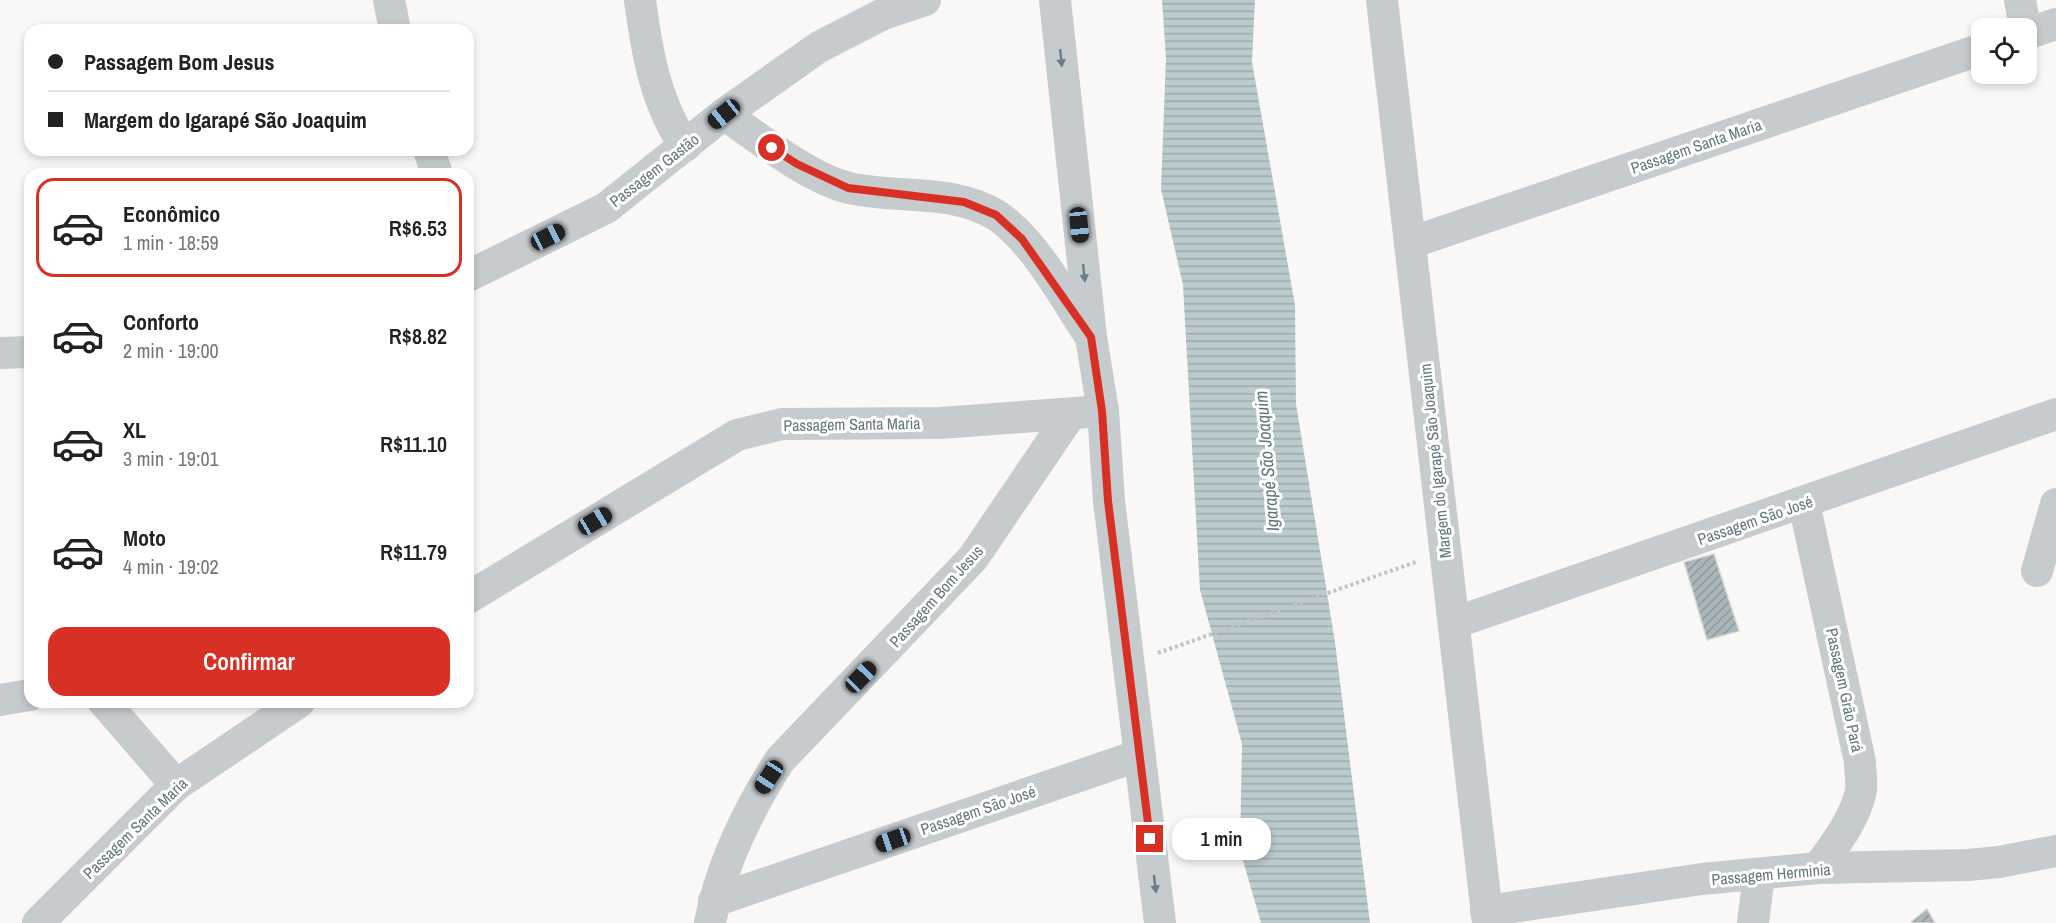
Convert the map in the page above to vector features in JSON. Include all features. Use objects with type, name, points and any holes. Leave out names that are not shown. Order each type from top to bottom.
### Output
[{"type":"street","points":[[389,0],[393,24]]},
{"type":"street","points":[[640,0],[646,50],[656,87],[669,123],[685,146]]},
{"type":"street","name":"Passagem Gastão","points":[[474,269],[606,208],[724,114],[819,47],[883,14],[925,0]]},
{"type":"street","points":[[1055,0],[1091,337],[1102,411],[1108,501],[1160,923]]},
{"type":"street","name":"Margem do Igarapé São Joaquim","points":[[1382,0],[1487,917]]},
{"type":"street","points":[[2020,0],[2023,18]]},
{"type":"street","points":[[2037,30],[2056,24]]},
{"type":"street","name":"Passagem Santa Maria","points":[[1410,243],[1971,53]]},
{"type":"street","points":[[724,114],[797,164],[848,188],[964,202],[996,215],[1022,239],[1091,337]]},
{"type":"street","points":[[0,353],[24,352]]},
{"type":"street","name":"Passagem Santa Maria","points":[[474,594],[737,435],[782,424],[940,423],[1102,411]]},
{"type":"street","name":"Passagem São José","points":[[1454,623],[2056,414]]},
{"type":"street","name":"Passagem Bom Jesus","points":[[712,912],[736,838],[758,795],[780,760],[973,558],[1070,415]]},
{"type":"street","name":"Passagem Grão Pará","points":[[1804,503],[1860,762],[1861,790],[1853,812],[1838,840],[1818,868]]},
{"type":"street","points":[[2037,571],[2056,504]]},
{"type":"street","points":[[0,700],[24,696]]},
{"type":"street","points":[[109,708],[176,785]]},
{"type":"street","name":"Passagem Santa Maria","points":[[38,923],[176,785],[290,708]]},
{"type":"street","name":"Passagem São José","points":[[712,912],[1140,755]]},
{"type":"street","name":"Passagem Herminia","points":[[1487,917],[1702,879],[1818,868],[1968,865],[1999,862],[2056,851]]},
{"type":"street","points":[[1753,923],[1759,874]]},
{"type":"path","points":[[1183,645],[1446,552]]},
{"type":"water","name":"Igarapé São Joaquim","points":[[1162,0],[1255,0],[1252,62],[1295,305],[1296,404],[1335,642],[1370,923],[1261,923],[1240,850],[1242,744],[1200,590],[1183,285],[1161,189],[1166,58]]},
{"type":"building","points":[[1714,554],[1739,631],[1707,640],[1684,562]]},
{"type":"building","points":[[1927,909],[1935,923],[1911,922]]},
{"type":"route","points":[[772,148],[797,164],[848,188],[906,193],[964,202],[996,215],[1022,239],[1091,337],[1102,411],[1108,501],[1150,839]]}]
